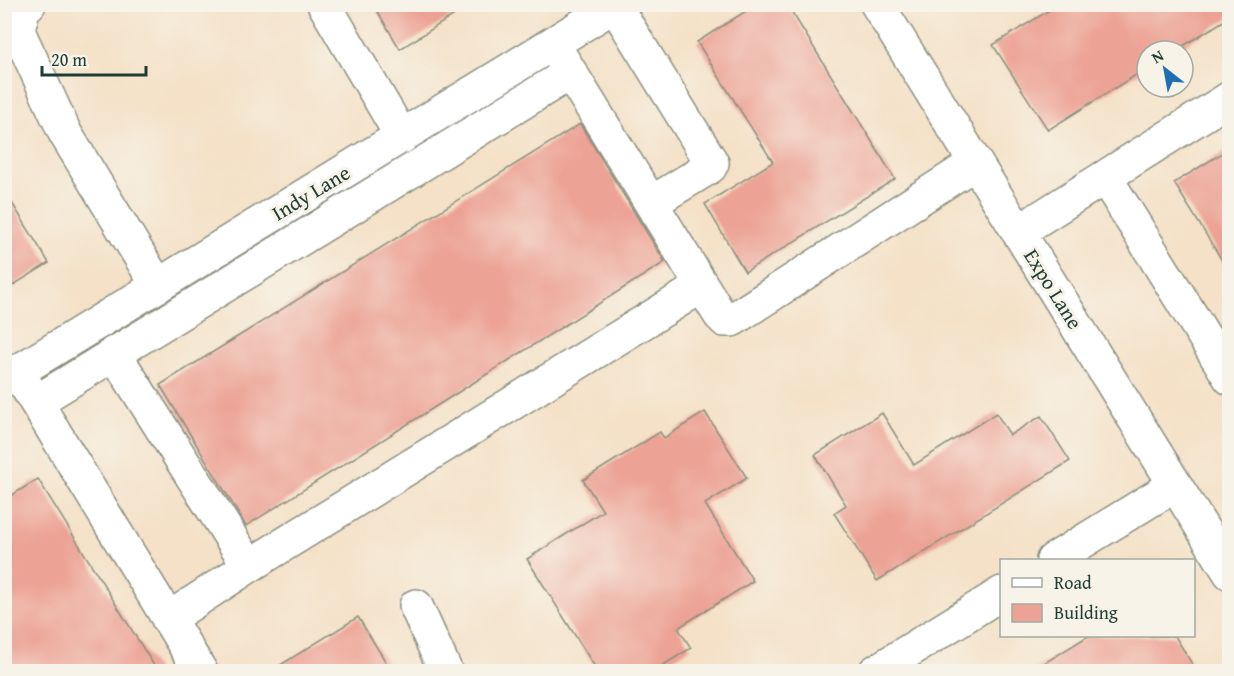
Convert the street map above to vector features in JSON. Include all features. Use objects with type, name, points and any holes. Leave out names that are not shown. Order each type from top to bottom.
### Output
[{"type":"street","points":[[29,4],[23,9],[18,31],[32,62],[65,133],[158,286]]},
{"type":"street","points":[[324,4],[402,137]]},
{"type":"street","name":"Expo Lane","points":[[877,4],[1230,573]]},
{"type":"street","points":[[616,5],[712,163],[710,167],[651,203]]},
{"type":"street","name":"Indy Lane","points":[[11,376],[553,44],[579,14],[616,5]]},
{"type":"street","points":[[553,44],[725,320],[732,320],[975,163]]},
{"type":"street","points":[[36,402],[570,73]]},
{"type":"street","points":[[1018,232],[1230,98]]},
{"type":"street","points":[[1105,177],[1230,378]]},
{"type":"street","points":[[168,619],[249,566],[702,286]]},
{"type":"street","points":[[114,353],[249,566]]},
{"type":"street","points":[[11,376],[36,402],[201,672]]},
{"type":"street","points":[[1056,559],[1175,485]]},
{"type":"street","points":[[876,672],[1000,594]]},
{"type":"street","points":[[416,606],[446,672]]},
{"type":"building","points":[[373,4],[472,4],[400,49]]},
{"type":"building","points":[[757,4],[787,4],[895,179],[745,272],[705,204],[773,162],[697,42]]},
{"type":"building","points":[[1059,4],[1230,4],[1230,17],[1194,39],[1135,39],[1135,76],[1048,130],[993,45]]},
{"type":"building","points":[[580,124],[665,262],[246,526],[160,385]]},
{"type":"building","points":[[1230,148],[1230,273],[1174,183]]},
{"type":"building","points":[[4,190],[49,263],[4,291]]},
{"type":"building","points":[[705,412],[747,478],[705,504],[753,581],[678,628],[691,648],[652,672],[598,672],[527,559],[603,511],[583,480],[660,432],[664,438]]},
{"type":"building","points":[[882,413],[914,465],[996,413],[1010,435],[1041,416],[1070,461],[877,581],[834,513],[846,505],[815,455]]},
{"type":"building","points":[[38,479],[158,672],[4,672],[4,500]]},
{"type":"building","points":[[358,617],[392,672],[269,672]]},
{"type":"building","points":[[1086,637],[1176,637],[1197,672],[1030,672]]}]
